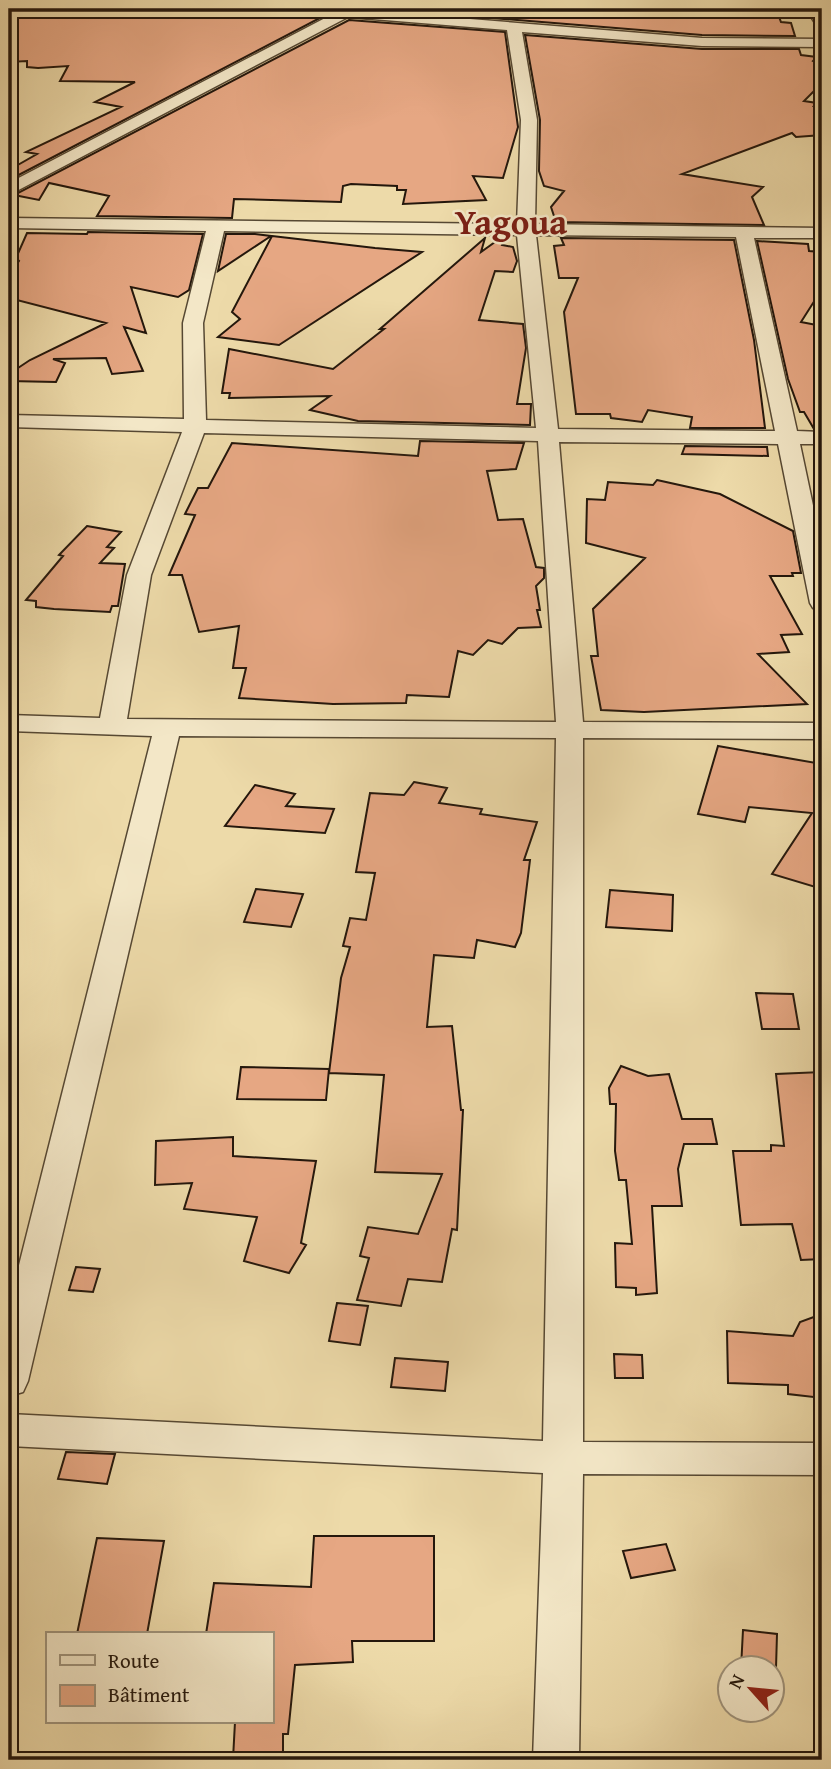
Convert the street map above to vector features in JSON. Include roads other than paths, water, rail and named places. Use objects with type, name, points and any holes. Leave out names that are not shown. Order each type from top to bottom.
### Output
[{"type":"street","points":[[297,9],[350,11],[514,28],[702,42],[822,43]]},
{"type":"street","points":[[813,9],[822,23]]},
{"type":"street","points":[[9,190],[350,11]]},
{"type":"street","points":[[514,28],[530,120],[526,229],[548,435],[570,730],[563,1458],[556,1760]]},
{"type":"street","points":[[9,223],[822,233]]},
{"type":"street","points":[[112,726],[139,575],[195,427],[193,323],[216,225]]},
{"type":"street","points":[[744,232],[822,603]]},
{"type":"street","points":[[9,421],[548,435],[822,438]]},
{"type":"street","points":[[9,723],[167,728],[822,731]]},
{"type":"street","points":[[9,1381],[167,728]]},
{"type":"street","points":[[9,1430],[563,1458],[822,1459]]},
{"type":"district","name":"Yagoua","points":[[511,222]]}]
